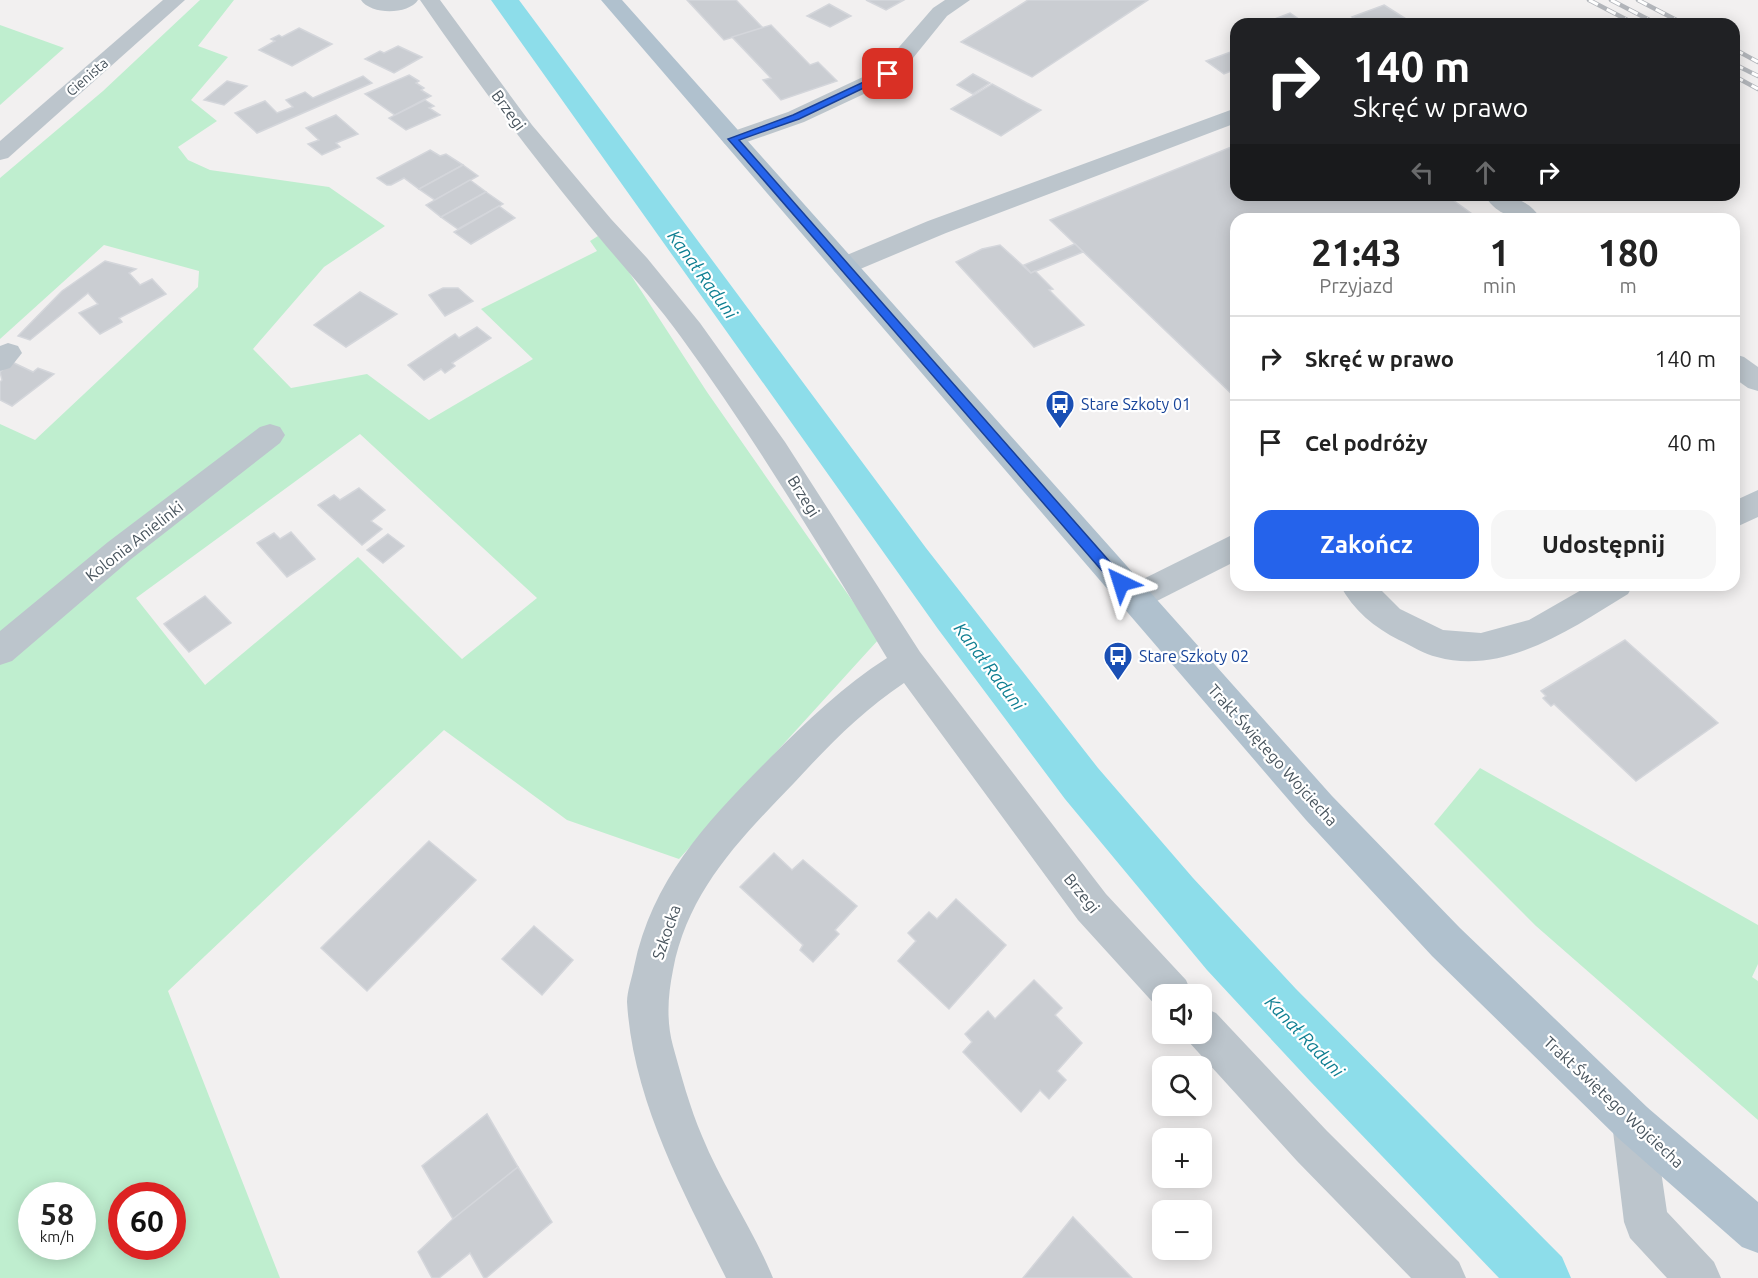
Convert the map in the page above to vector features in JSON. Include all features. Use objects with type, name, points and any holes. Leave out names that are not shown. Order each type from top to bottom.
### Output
[{"type":"main road","name":"Trakt Świętego Wojciecha","points":[[611,0],[1319,808],[1446,942],[1633,1124],[1758,1231]]},
{"type":"street","name":"Cienista","points":[[0,153],[175,0]]},
{"type":"street","points":[[371,0],[388,6],[408,0]]},
{"type":"street","name":"Brzegi","points":[[430,0],[524,130],[602,225],[638,264],[690,330],[775,450],[908,662],[1092,907],[1163,984]]},
{"type":"street","points":[[733,139],[796,117],[888,74],[940,12],[960,0]]},
{"type":"street","points":[[844,266],[938,227],[1230,117]]},
{"type":"street","points":[[1504,201],[1521,213]]},
{"type":"street","points":[[1740,368],[1758,381]]},
{"type":"street","name":"Kolonia Anielinki","points":[[0,651],[118,551],[270,435]]},
{"type":"street","points":[[1740,512],[1758,502]]},
{"type":"street","points":[[1134,598],[1230,549]]},
{"type":"street","points":[[1362,591],[1388,619],[1438,644],[1481,647],[1537,632],[1607,591]]},
{"type":"street","name":"Szkocka","points":[[750,1278],[683,1144],[652,1044],[647,999],[659,942],[682,889],[702,858],[754,799],[830,721],[866,690],[908,662]]},
{"type":"street","points":[[1212,1038],[1312,1146],[1443,1278]]},
{"type":"street","points":[[1633,1124],[1646,1222],[1698,1278]]},
{"type":"green space","points":[[200,0],[234,0],[198,46],[228,57],[191,100],[217,121],[178,147],[188,160],[210,170],[329,187],[385,226],[324,267],[253,349],[291,388],[367,374],[429,420],[533,359],[481,309],[597,251],[590,241],[598,236],[623,263],[707,392],[879,639],[679,859],[567,820],[444,730],[168,991],[280,1278],[0,1278],[0,424],[35,440],[198,287],[199,271],[104,245],[0,339],[0,178],[103,91]],"holes":[[[360,434],[537,598],[462,659],[358,557],[205,685],[136,598]]]},
{"type":"green space","points":[[0,25],[64,48],[0,105]]},
{"type":"green space","points":[[1480,768],[1758,925],[1758,964],[1752,977],[1758,981],[1758,1120],[1536,926],[1434,824]]},
{"type":"building","points":[[687,0],[736,0],[763,28],[724,40]]},
{"type":"building","points":[[866,0],[904,0],[886,10]]},
{"type":"building","points":[[1028,0],[1148,0],[1032,77],[961,42]]},
{"type":"building","points":[[829,4],[851,16],[830,27],[807,16]]},
{"type":"building","points":[[1384,5],[1405,18],[1354,18],[1352,17]]},
{"type":"building","points":[[1290,13],[1297,18],[1277,18]]},
{"type":"building","points":[[771,25],[810,65],[818,62],[837,81],[781,100],[763,80],[771,78],[732,37]]},
{"type":"building","points":[[299,28],[332,44],[292,66],[259,50],[275,41],[271,39],[279,35],[282,37]]},
{"type":"building","points":[[398,46],[422,57],[394,73],[365,59],[380,51],[384,53]]},
{"type":"building","points":[[1230,52],[1230,72],[1224,74],[1206,61]]},
{"type":"building","points":[[973,74],[990,83],[973,94],[957,85]]},
{"type":"building","points":[[409,75],[419,81],[416,83],[424,88],[421,90],[431,96],[395,115],[365,94]]},
{"type":"building","points":[[363,76],[372,83],[257,133],[235,113],[265,101],[277,113],[293,107],[286,100],[305,92],[313,98]]},
{"type":"building","points":[[227,81],[247,86],[224,105],[204,100]]},
{"type":"building","points":[[992,84],[1041,110],[1001,136],[951,109]]},
{"type":"building","points":[[425,100],[434,106],[429,108],[440,115],[406,130],[389,118]]},
{"type":"building","points":[[336,115],[358,134],[336,143],[340,147],[322,155],[308,144],[319,140],[306,128]]},
{"type":"building","points":[[1230,147],[1230,201],[1454,201],[1471,213],[1230,213],[1230,392],[1050,220]]},
{"type":"building","points":[[430,150],[440,156],[446,154],[463,165],[419,189],[404,178],[387,185],[377,178]]},
{"type":"building","points":[[463,165],[478,176],[435,200],[419,189]]},
{"type":"building","points":[[470,180],[486,192],[441,217],[426,205]]},
{"type":"building","points":[[486,192],[503,204],[458,229],[441,217]]},
{"type":"building","points":[[499,206],[515,218],[471,244],[454,232]]},
{"type":"building","points":[[1075,244],[1083,252],[1031,273],[1024,265]]},
{"type":"building","points":[[1000,245],[1031,273],[1035,271],[1053,289],[1049,290],[1084,325],[1034,347],[956,262],[982,249]]},
{"type":"building","points":[[105,261],[136,269],[129,273],[140,285],[152,279],[166,294],[119,318],[122,322],[100,334],[79,313],[98,304],[88,293],[30,340],[18,336],[62,291]]},
{"type":"building","points":[[443,288],[458,288],[473,301],[445,316],[429,295]]},
{"type":"building","points":[[360,292],[397,314],[346,347],[314,325]]},
{"type":"building","points":[[477,327],[491,338],[452,363],[455,366],[445,373],[441,369],[424,380],[408,365],[455,334],[459,338]]},
{"type":"building","points":[[12,362],[33,372],[38,368],[54,374],[12,406],[0,400],[2,380],[0,372]]},
{"type":"building","points":[[359,488],[385,510],[371,521],[382,529],[362,545],[318,505],[334,495],[340,500]]},
{"type":"building","points":[[291,532],[315,559],[287,577],[257,543],[274,533],[280,539]]},
{"type":"building","points":[[388,534],[404,546],[383,563],[367,550]]},
{"type":"building","points":[[205,596],[231,623],[189,652],[164,624]]},
{"type":"building","points":[[1625,640],[1718,723],[1636,781],[1554,704],[1551,706],[1543,698],[1546,696],[1541,691]]},
{"type":"building","points":[[429,841],[476,880],[367,991],[321,948]]},
{"type":"building","points":[[774,853],[792,870],[803,860],[857,906],[835,930],[839,934],[813,962],[800,950],[803,945],[740,887]]},
{"type":"building","points":[[956,899],[1006,945],[949,1009],[898,961],[916,941],[908,933],[929,912],[937,919]]},
{"type":"building","points":[[534,926],[573,960],[542,995],[502,959]]},
{"type":"building","points":[[1034,980],[1062,1008],[1055,1015],[1082,1043],[1057,1071],[1066,1080],[1049,1099],[1040,1090],[1021,1112],[963,1052],[972,1042],[965,1034],[988,1011],[995,1019]]},
{"type":"building","points":[[487,1114],[518,1167],[453,1219],[422,1166]]},
{"type":"building","points":[[518,1167],[552,1222],[486,1278],[470,1253],[439,1278],[432,1278],[418,1252],[453,1219]]},
{"type":"building","points":[[1073,1217],[1132,1278],[1023,1278]]},
{"type":"waterway","name":"Kanał Raduni","points":[[505,0],[953,616],[1126,838],[1225,952],[1541,1278]]},
{"type":"railway","points":[[1589,0],[1624,18]]},
{"type":"railway","points":[[1611,0],[1646,18]]},
{"type":"railway","points":[[1638,0],[1672,18]]},
{"type":"railway","points":[[1740,52],[1758,62]]},
{"type":"railway","points":[[1740,67],[1758,76]]},
{"type":"railway","points":[[1740,79],[1758,89]]},
{"type":"place","name":"Stare Szkoty 01","points":[[1060,430]]},
{"type":"place","name":"Stare Szkoty 02","points":[[1118,682]]},
{"type":"route","points":[[888,74],[796,117],[733,139],[1121,583]]}]
